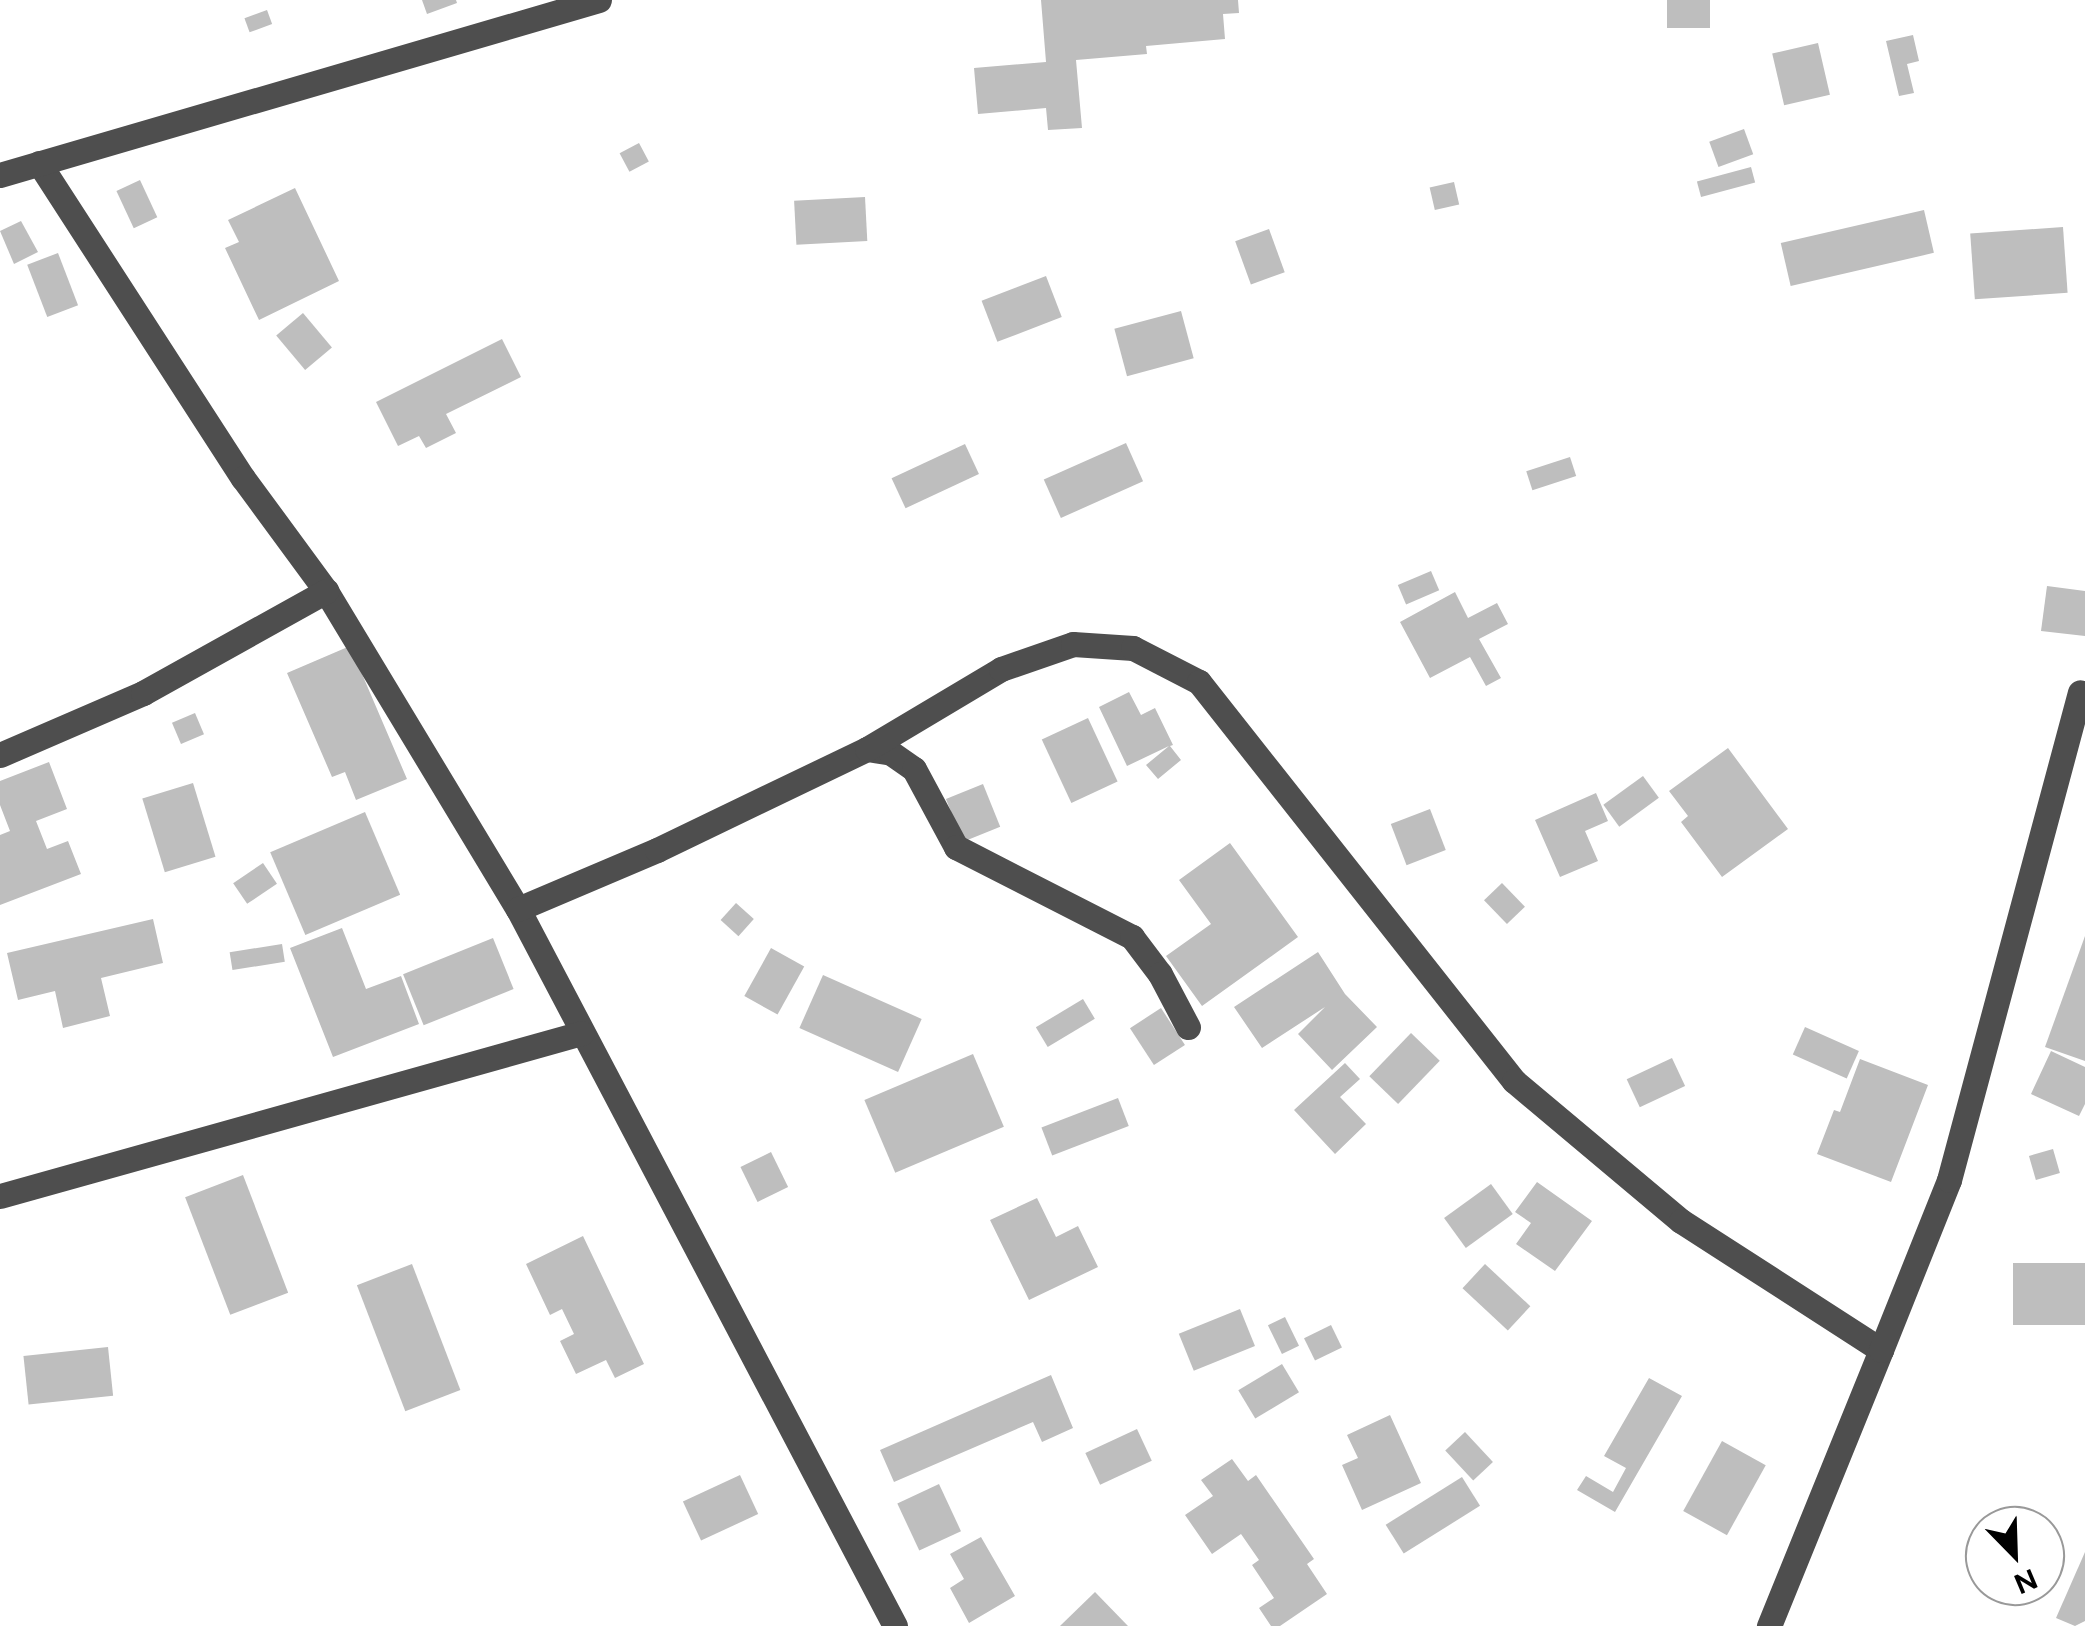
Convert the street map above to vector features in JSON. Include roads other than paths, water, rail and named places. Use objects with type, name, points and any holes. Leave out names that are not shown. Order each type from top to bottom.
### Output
[{"type":"street","points":[[0,174],[598,0]]},
{"type":"street","points":[[40,163],[243,478],[326,591],[518,909],[894,1626]]},
{"type":"street","points":[[0,755],[143,693],[326,591]]},
{"type":"street","points":[[518,909],[658,850],[866,749],[1001,669],[1073,644],[1133,648],[1199,682],[1514,1081],[1681,1220],[1881,1350]]},
{"type":"street","points":[[1769,1626],[1948,1180],[2080,692]]},
{"type":"street","points":[[866,749],[891,753],[914,769],[956,847],[1132,937],[1160,974],[1188,1027]]},
{"type":"street","points":[[0,1196],[582,1033]]}]
